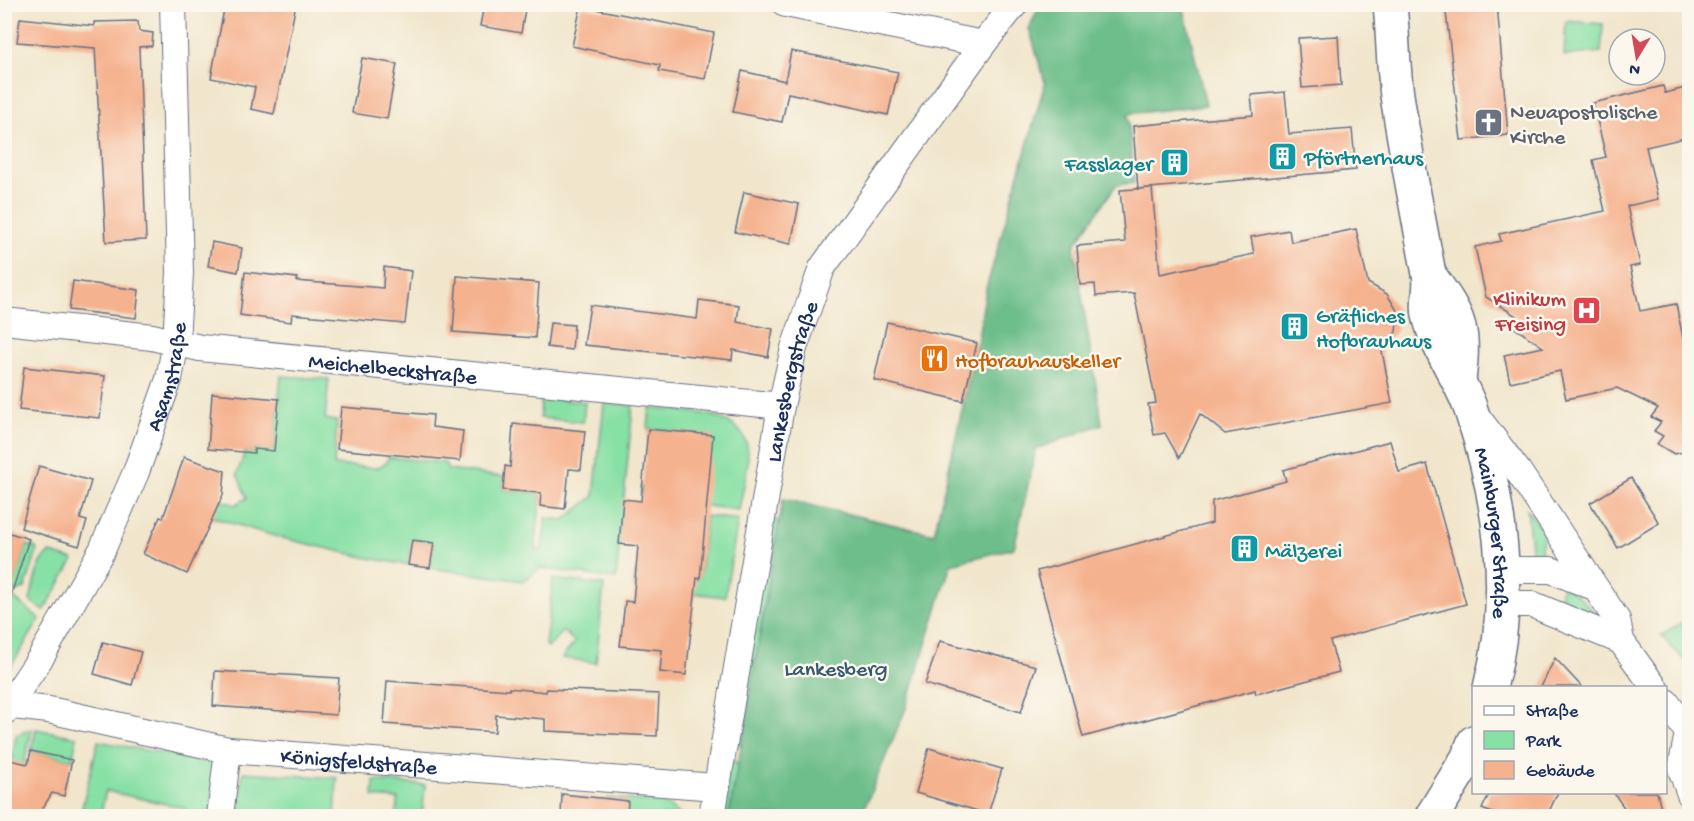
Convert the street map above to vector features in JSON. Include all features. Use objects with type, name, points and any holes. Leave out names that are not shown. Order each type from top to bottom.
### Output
[{"type":"main road","name":"Mainburger Straße","points":[[1390,4],[1397,94],[1430,276],[1452,308],[1463,341],[1465,396],[1490,479],[1498,528],[1504,604],[1490,686]]},
{"type":"main road","points":[[1432,816],[1467,759],[1472,745]]},
{"type":"street","name":"Asamstraße","points":[[6,707],[79,594],[123,505],[169,379],[176,342],[180,273],[173,4]]},
{"type":"street","points":[[786,4],[983,44]]},
{"type":"street","name":"Lankesbergstraße","points":[[712,816],[781,406],[794,348],[822,268],[983,44],[1015,4]]},
{"type":"street","name":"Meichelbeckstraße","points":[[4,321],[152,337],[200,348],[781,406]]},
{"type":"street","points":[[1465,396],[1617,620],[1621,641],[1654,686]]},
{"type":"street","points":[[1502,570],[1551,570],[1594,587]]},
{"type":"street","points":[[1504,604],[1531,604],[1621,641]]},
{"type":"street","points":[[1667,705],[1689,733],[1681,769],[1689,794]]},
{"type":"street","name":"Königsfeldstraße","points":[[6,707],[49,710],[228,750],[716,787]]},
{"type":"street","points":[[220,816],[228,750]]},
{"type":"green space","name":"Lankesberg","points":[[1040,5],[1183,5],[1206,105],[1128,114],[1134,183],[1116,185],[1074,246],[1102,424],[1036,449],[1014,548],[951,564],[906,708],[861,816],[729,816],[783,499],[934,534],[977,343],[986,289],[1045,83],[1029,28]]},
{"type":"green space","points":[[1566,21],[1603,24],[1601,52],[1564,56]]},
{"type":"green space","points":[[281,376],[329,379],[325,419],[337,421],[334,465],[377,468],[387,462],[388,457],[445,463],[448,470],[504,477],[503,490],[541,493],[535,549],[542,550],[546,518],[564,520],[594,496],[604,403],[633,406],[616,579],[540,568],[524,581],[430,568],[434,543],[412,540],[408,565],[274,536],[212,517],[180,485],[235,505],[247,498],[237,474],[245,452],[253,453],[254,449],[274,450]]},
{"type":"green space","points":[[541,398],[585,402],[583,422],[540,418]]},
{"type":"green space","points":[[650,408],[711,415],[737,428],[745,440],[748,455],[739,510],[656,500],[641,495],[641,487],[704,494],[712,436],[648,429]]},
{"type":"green space","points":[[1527,509],[1544,532],[1541,549],[1543,558],[1532,559]]},
{"type":"green space","points":[[706,516],[738,520],[725,597],[634,586],[635,573],[700,578]]},
{"type":"green space","points":[[769,518],[779,521],[741,745],[732,744]]},
{"type":"green space","points":[[27,545],[36,548],[37,552],[25,588],[17,592],[5,588],[15,581]]},
{"type":"green space","points":[[51,553],[74,560],[44,611],[30,601],[39,567],[46,556]]},
{"type":"green space","points":[[553,579],[604,585],[596,663],[562,658],[575,642],[563,631],[549,647],[545,645]]},
{"type":"green space","points":[[1562,586],[1574,592],[1609,626],[1560,596]]},
{"type":"green space","points":[[5,594],[11,596],[40,619],[5,676]]},
{"type":"green space","points":[[1681,623],[1689,626],[1689,665],[1661,636]]},
{"type":"green space","points":[[32,729],[24,764],[12,761],[16,735]]},
{"type":"green space","points":[[36,729],[77,737],[72,760],[31,751]]},
{"type":"green space","points":[[98,741],[216,764],[210,816],[184,816],[185,808],[106,791],[100,816],[80,816]]},
{"type":"green space","points":[[729,761],[738,762],[729,816],[725,816]]},
{"type":"green space","points":[[243,772],[337,778],[335,816],[238,816]]},
{"type":"green space","points":[[374,781],[425,785],[422,816],[396,816],[398,799],[373,797]]},
{"type":"green space","points":[[607,798],[663,802],[682,816],[603,816]]},
{"type":"building","points":[[225,4],[296,4],[274,114],[251,109],[255,87],[211,78]]},
{"type":"building","points":[[484,4],[526,4],[521,33],[480,26]]},
{"type":"building","points":[[1445,4],[1497,4],[1508,135],[1461,140]]},
{"type":"building","points":[[581,6],[714,33],[705,79],[659,71],[660,65],[572,46]]},
{"type":"building","points":[[20,18],[94,26],[94,22],[138,21],[139,31],[153,33],[152,46],[139,47],[146,240],[106,242],[95,48],[17,42]]},
{"type":"building","points":[[1338,36],[1341,85],[1302,88],[1298,38]]},
{"type":"building","points":[[791,51],[898,72],[888,115],[788,93],[782,122],[733,112],[742,71],[785,81]]},
{"type":"building","points":[[362,58],[397,64],[387,119],[352,113]]},
{"type":"building","points":[[1659,87],[1663,87],[1665,93],[1689,87],[1689,137],[1646,147],[1658,199],[1627,206],[1640,265],[1630,267],[1640,311],[1676,304],[1683,338],[1689,337],[1689,451],[1674,454],[1657,444],[1663,436],[1654,431],[1661,422],[1651,417],[1658,408],[1617,388],[1566,399],[1560,371],[1510,382],[1504,355],[1543,347],[1512,326],[1518,317],[1486,297],[1475,247],[1501,241],[1499,234],[1605,211],[1593,160],[1606,157],[1593,103]]},
{"type":"building","points":[[1285,92],[1289,134],[1352,129],[1356,170],[1138,189],[1133,126],[1253,115],[1251,95]]},
{"type":"building","name":"Gräfliches Hofbrauhaus","points":[[1152,188],[1160,274],[1254,254],[1251,237],[1289,230],[1291,242],[1356,229],[1368,283],[1387,294],[1398,312],[1396,332],[1381,346],[1392,403],[1225,434],[1200,414],[1179,458],[1165,433],[1154,435],[1148,404],[1156,403],[1134,293],[1096,296],[1095,284],[1080,285],[1077,246],[1125,242],[1120,190]]},
{"type":"building","points":[[744,192],[799,204],[791,244],[735,232]]},
{"type":"building","points":[[212,242],[242,248],[238,272],[208,266]]},
{"type":"building","points":[[384,267],[411,271],[405,324],[292,314],[291,322],[240,315],[245,272],[297,278],[296,281],[383,288]]},
{"type":"building","points":[[457,276],[539,283],[535,338],[453,332]]},
{"type":"building","points":[[73,281],[139,290],[136,318],[69,310]]},
{"type":"building","points":[[699,300],[739,305],[737,322],[773,329],[768,357],[733,350],[732,360],[584,345],[590,305],[697,319]]},
{"type":"building","points":[[887,322],[977,343],[963,401],[874,380]]},
{"type":"building","points":[[550,323],[574,325],[572,350],[547,347]]},
{"type":"building","points":[[24,367],[105,376],[100,418],[19,410]]},
{"type":"building","points":[[212,393],[279,399],[274,451],[254,449],[254,453],[208,449]]},
{"type":"building","points":[[341,407],[433,415],[432,427],[463,431],[460,461],[337,449]]},
{"type":"building","points":[[513,424],[585,431],[581,470],[569,469],[565,509],[540,506],[541,493],[503,490],[505,466],[510,467]]},
{"type":"building","points":[[648,429],[713,435],[700,579],[697,578],[686,675],[660,672],[662,650],[620,646],[625,601],[633,602],[638,546],[619,544],[623,499],[641,501]]},
{"type":"building","points":[[1390,441],[1399,472],[1427,464],[1466,604],[1330,641],[1339,672],[1256,694],[1255,690],[1083,737],[1037,571],[1212,523],[1212,501],[1286,481],[1283,470]]},
{"type":"building","points":[[184,457],[225,471],[223,495],[187,574],[143,554],[160,517],[163,518]]},
{"type":"building","points":[[39,466],[91,481],[80,519],[87,521],[79,546],[21,528]]},
{"type":"building","points":[[1631,478],[1659,523],[1618,548],[1590,503]]},
{"type":"building","points":[[4,531],[29,539],[9,601],[4,600]]},
{"type":"building","points":[[412,540],[434,543],[430,568],[408,565]]},
{"type":"building","points":[[940,641],[1036,666],[1021,712],[925,684]]},
{"type":"building","points":[[103,642],[141,652],[132,685],[94,674]]},
{"type":"building","points":[[1555,658],[1581,686],[1541,686]]},
{"type":"building","points":[[215,671],[339,678],[336,715],[213,706]]},
{"type":"building","points":[[387,681],[546,692],[547,689],[659,694],[657,736],[545,731],[545,719],[496,715],[495,732],[384,724]]},
{"type":"building","points":[[929,748],[1002,769],[988,814],[916,793]]},
{"type":"building","points":[[31,751],[72,760],[64,796],[52,793],[38,816],[4,816],[4,770],[10,760],[28,764]]},
{"type":"building","points":[[562,794],[628,801],[627,816],[561,816]]},
{"type":"building","points":[[1489,794],[1557,794],[1547,816],[1500,816],[1482,809]]},
{"type":"building","points":[[1614,794],[1658,794],[1663,816],[1630,816]]},
{"type":"place","name":"Neuapostolische Kirche","points":[[1489,123]]},
{"type":"place","name":"Pförtnerhaus","points":[[1283,156]]},
{"type":"place","name":"Fasslager","points":[[1174,162]]},
{"type":"place","name":"Klinikum Freising","points":[[1587,310]]},
{"type":"place","name":"Gräfliches Hofbrauhaus","points":[[1295,327]]},
{"type":"place","name":"Hofbrauhauskeller","points":[[934,359]]},
{"type":"place","name":"Mälzerei","points":[[1244,549]]}]
